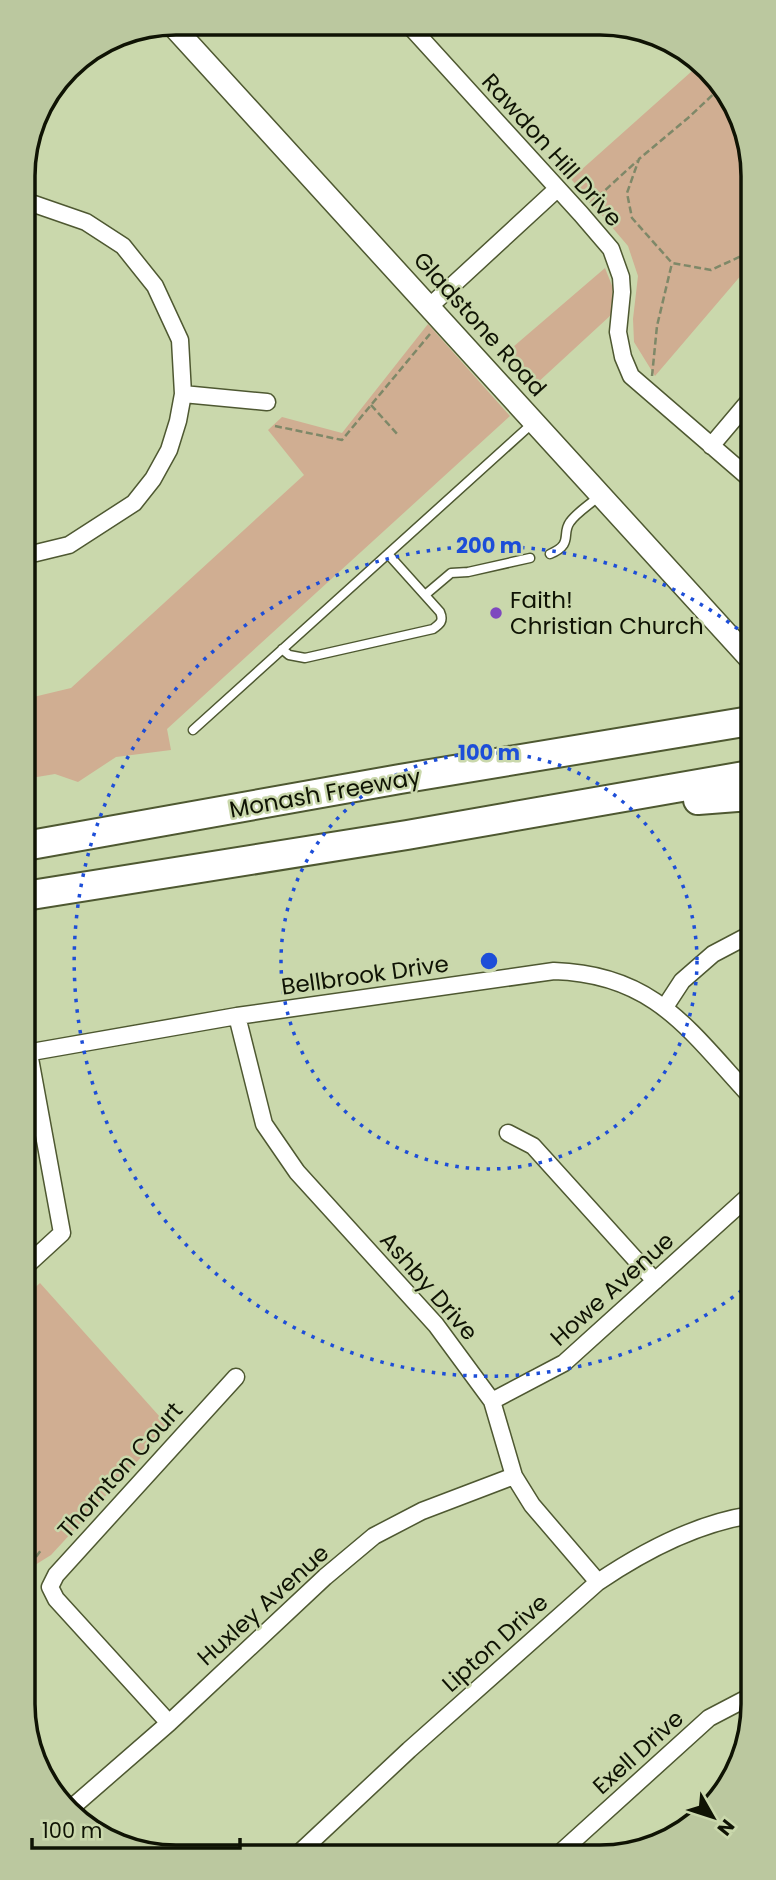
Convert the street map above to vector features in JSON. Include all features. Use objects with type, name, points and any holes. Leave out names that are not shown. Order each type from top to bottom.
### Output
[{"type":"highway","name":"Monash Freeway","points":[[35,844],[400,779],[741,722]]},
{"type":"highway","points":[[35,894],[407,835],[741,777]]},
{"type":"highway","points":[[559,809],[741,797]]},
{"type":"main road","name":"Gladstone Road","points":[[181,35],[741,649]]},
{"type":"street","name":"Rawdon Hill Drive","points":[[418,35],[611,249],[621,277],[618,332],[623,357],[631,376],[741,471]]},
{"type":"street","points":[[429,307],[557,189]]},
{"type":"street","points":[[35,204],[86,222],[123,246],[156,286],[180,340],[183,394],[169,450],[153,479],[134,503],[69,545],[35,553]]},
{"type":"street","points":[[183,394],[267,402]]},
{"type":"street","points":[[711,446],[741,410]]},
{"type":"street","points":[[664,1007],[682,981],[713,954],[741,939]]},
{"type":"street","name":"Bellbrook Drive","points":[[35,1052],[237,1016],[554,971],[600,975],[651,997],[680,1020],[741,1086]]},
{"type":"street","name":"Ashby Drive","points":[[237,1016],[264,1124],[297,1172],[436,1325],[492,1401],[514,1476],[532,1505],[598,1583]]},
{"type":"street","points":[[35,1094],[62,1233],[35,1258]]},
{"type":"street","points":[[508,1133],[533,1146],[655,1281]]},
{"type":"street","name":"Howe Avenue","points":[[492,1401],[564,1363],[741,1203]]},
{"type":"street","name":"Thornton Court","points":[[169,1723],[56,1599],[50,1587],[57,1575],[236,1377]]},
{"type":"street","name":"Huxley Avenue","points":[[76,1803],[169,1723],[325,1577],[374,1536],[422,1511],[514,1476]]},
{"type":"street","name":"Lipton Drive","points":[[308,1845],[409,1750],[598,1583],[631,1560],[695,1530],[741,1518]]},
{"type":"street","name":"Exell Drive","points":[[570,1845],[709,1718],[741,1701]]},
{"type":"lane","points":[[192,730],[534,422]]},
{"type":"lane","points":[[550,554],[566,541],[570,521],[600,495]]},
{"type":"lane","points":[[282,649],[289,655],[305,658],[433,629],[442,621],[440,612],[388,554]]},
{"type":"lane","points":[[425,595],[451,573],[468,572],[530,558]]},
{"type":"path","points":[[581,214],[714,93]]},
{"type":"path","points":[[639,159],[627,193],[632,218],[672,263],[711,270],[741,256]]},
{"type":"path","points":[[650,394],[657,326],[672,263]]},
{"type":"path","points":[[275,426],[342,440],[433,330]]},
{"type":"path","points":[[371,405],[399,436]]},
{"type":"path","points":[[35,1558],[42,1549]]},
{"type":"shaded area","points":[[693,70],[712,90],[730,122],[740,158],[741,275],[655,376],[634,342],[633,319],[638,276],[628,246],[571,179]]},
{"type":"shaded area","points":[[605,268],[613,288],[611,315],[535,385],[506,353]]},
{"type":"shaded area","points":[[428,324],[510,416],[167,729],[171,750],[116,757],[78,782],[55,774],[35,777],[35,697],[71,688],[304,475],[268,430],[282,417],[342,433]]},
{"type":"shaded area","points":[[40,1283],[169,1427],[51,1555],[35,1565],[35,1288]]},
{"type":"place","name":"Faith! Christian Church","points":[[496,613]]}]
